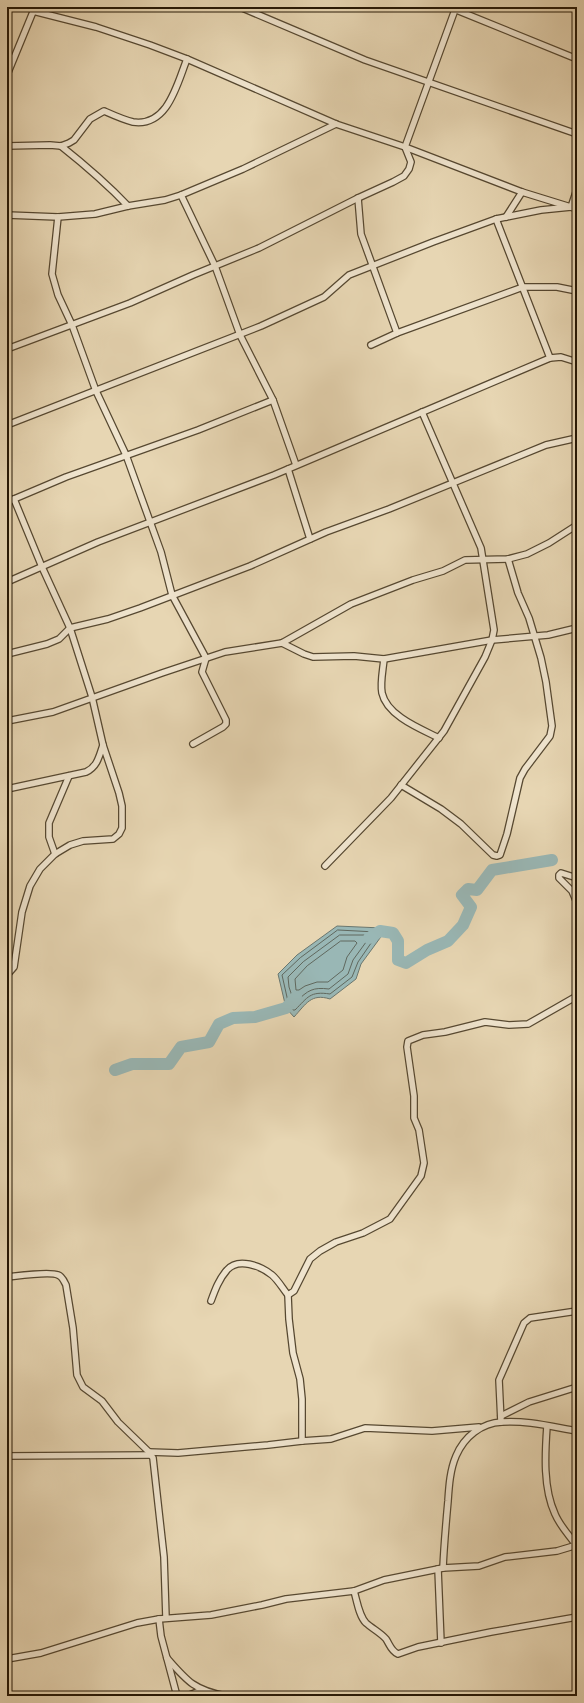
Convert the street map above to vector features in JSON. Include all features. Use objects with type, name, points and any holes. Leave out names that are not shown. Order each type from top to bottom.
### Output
[{"type":"street","points":[[240,7],[365,60],[577,134]]},
{"type":"street","points":[[7,349],[130,303],[259,248],[404,176],[410,169],[411,162],[405,147],[429,82],[453,8],[577,59]]},
{"type":"street","points":[[7,75],[34,9],[96,27],[187,59],[336,124],[405,147],[522,192],[577,209]]},
{"type":"street","points":[[7,146],[61,146],[69,144],[74,140],[90,119],[104,111],[133,122],[153,120],[161,115],[167,106],[187,59]]},
{"type":"street","points":[[7,215],[58,216],[95,214],[128,206],[142,205],[181,195],[243,169],[336,124]]},
{"type":"street","points":[[61,146],[89,168],[128,206]]},
{"type":"street","points":[[571,207],[577,189]]},
{"type":"street","points":[[506,217],[522,192]]},
{"type":"street","points":[[181,195],[215,266],[240,335],[273,400],[296,465]]},
{"type":"street","points":[[358,198],[361,234],[397,333]]},
{"type":"street","points":[[7,425],[240,335],[324,297],[349,274],[496,219],[541,210],[571,207]]},
{"type":"street","points":[[58,216],[52,274],[58,295],[72,325],[96,391],[126,455],[168,573],[172,595],[206,658],[202,672],[226,720],[226,724],[193,744]]},
{"type":"street","points":[[496,219],[550,358]]},
{"type":"street","points":[[371,345],[397,333],[522,287],[557,287],[577,291]]},
{"type":"street","points":[[7,582],[98,542],[288,469],[550,358],[561,358],[577,362]]},
{"type":"street","points":[[7,502],[66,477],[273,400]]},
{"type":"street","points":[[325,866],[391,798],[439,738],[468,688],[492,640],[494,630],[483,559],[475,534],[422,412]]},
{"type":"street","points":[[7,654],[47,644],[59,639],[70,628],[124,614],[250,566],[310,539],[546,445],[577,438]]},
{"type":"street","points":[[288,469],[310,539]]},
{"type":"street","points":[[7,975],[14,967],[22,912],[30,886],[40,869],[54,854],[70,846],[83,841],[113,839],[119,834],[122,828],[122,806],[119,793],[103,745],[92,697],[70,628],[42,567],[14,499]]},
{"type":"street","points":[[7,721],[53,712],[92,697],[225,652],[282,643],[351,604],[413,580],[443,571],[458,562],[465,560],[508,559],[527,554],[577,526]]},
{"type":"street","points":[[401,785],[441,809],[461,824],[494,855],[500,855],[507,834],[520,778],[550,736],[552,726],[546,682],[534,636],[529,618],[518,593],[508,559]]},
{"type":"street","points":[[282,643],[312,657],[354,656],[384,659],[492,640],[548,635],[577,628]]},
{"type":"street","points":[[384,659],[381,686],[382,695],[388,705],[406,721],[439,738]]},
{"type":"street","points":[[7,789],[86,772],[92,769],[103,745]]},
{"type":"street","points":[[54,854],[49,837],[49,823],[69,776]]},
{"type":"street","points":[[577,878],[561,873],[559,875],[559,878],[572,891],[577,903]]},
{"type":"street","points":[[577,936],[577,957]]},
{"type":"street","points":[[288,1294],[294,1291],[310,1259],[320,1251],[336,1242],[363,1233],[390,1219],[421,1176],[424,1163],[419,1130],[414,1118],[414,1096],[407,1047],[408,1041],[423,1035],[445,1032],[485,1022],[509,1025],[528,1024],[577,996]]},
{"type":"street","points":[[211,1301],[218,1283],[227,1269],[238,1263],[255,1266],[272,1276],[288,1294],[288,1319],[293,1353],[300,1379],[302,1399],[302,1441]]},
{"type":"street","points":[[7,1277],[50,1274],[58,1275],[63,1278],[66,1285],[73,1328],[77,1375],[79,1381],[83,1387],[102,1401],[118,1422],[150,1454],[154,1466],[164,1557],[166,1618]]},
{"type":"street","points":[[501,1419],[499,1380],[524,1323],[530,1318],[577,1311]]},
{"type":"street","points":[[7,1456],[178,1453],[332,1439],[365,1428],[432,1431],[479,1427],[501,1419],[529,1402],[577,1386]]},
{"type":"street","points":[[501,1419],[577,1431]]},
{"type":"street","points":[[7,1658],[49,1651],[132,1625],[159,1619],[211,1615],[262,1606],[286,1599],[354,1591],[384,1580],[441,1568],[479,1566],[506,1557],[557,1551],[577,1545],[555,1515],[549,1497],[547,1473],[547,1426]]},
{"type":"street","points":[[441,1643],[441,1568],[452,1467],[458,1450],[479,1427]]},
{"type":"street","points":[[354,1591],[365,1622],[386,1639],[395,1653],[406,1652],[418,1647],[491,1632],[577,1617]]},
{"type":"street","points":[[159,1619],[166,1656],[177,1696]]},
{"type":"street","points":[[166,1656],[188,1682],[202,1690],[226,1696]]},
{"type":"street","points":[[187,1696],[202,1690]]},
{"type":"water","points":[[337,926],[382,928],[383,934],[361,964],[356,979],[330,999],[318,997],[309,1001],[294,1017],[286,1008],[278,974],[297,955]]},
{"type":"waterway","points":[[369,938],[380,931],[393,933],[398,941],[398,960],[406,963],[427,950],[448,941],[463,925],[471,907],[462,895],[468,889],[477,890],[492,870],[552,860]]},
{"type":"waterway","points":[[115,1070],[132,1064],[169,1064],[181,1047],[209,1042],[219,1024],[233,1018],[255,1017],[286,1008],[296,997]]}]
